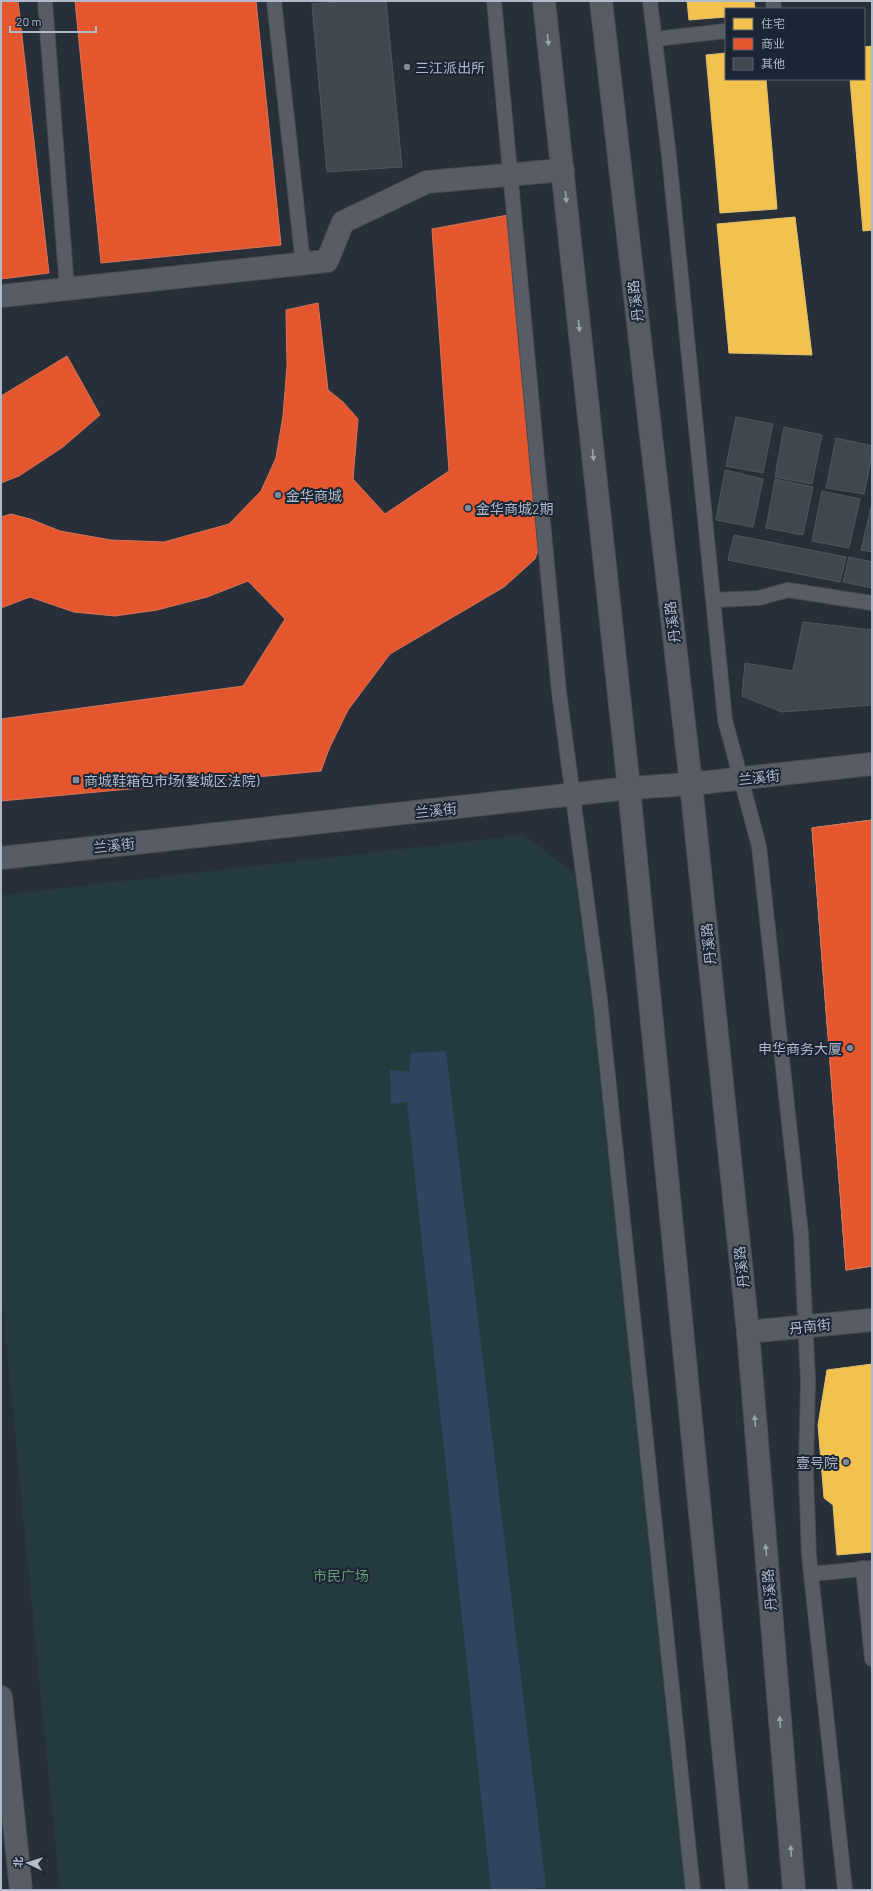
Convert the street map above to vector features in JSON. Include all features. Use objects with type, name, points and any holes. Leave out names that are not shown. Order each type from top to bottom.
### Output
[{"type":"main road","points":[[544,1],[629,788],[736,1890]]},
{"type":"main road","name":"丹溪路","points":[[601,1],[691,784],[748,1332],[794,1890]]},
{"type":"street","points":[[1,296],[327,261],[343,222],[428,182],[563,170]]},
{"type":"street","name":"兰溪街","points":[[1,858],[573,794],[629,788],[691,784],[872,764]]},
{"type":"street","name":"丹南街","points":[[748,1332],[872,1320]]},
{"type":"street","points":[[1,1696],[21,1890]]},
{"type":"lane","points":[[45,1],[67,289]]},
{"type":"lane","points":[[274,1],[303,264]]},
{"type":"lane","points":[[494,1],[559,692],[600,1000],[693,1890]]},
{"type":"lane","points":[[650,1],[669,156],[725,720],[759,846],[802,1234],[808,1381],[806,1473],[811,1574],[845,1890]]},
{"type":"lane","points":[[655,39],[725,31]]},
{"type":"lane","points":[[713,600],[759,598],[788,590],[872,603]]},
{"type":"lane","points":[[811,1574],[868,1568],[872,1658]]},
{"type":"green space","name":"市民广场","points":[[523,835],[580,877],[685,1890],[60,1890],[1,1291],[1,895]]},
{"type":"water","points":[[446,1051],[546,1887],[526,1890],[491,1890],[407,1102],[391,1104],[390,1070],[409,1072],[411,1053]]},
{"type":"building: 住宅","points":[[687,1],[754,1],[755,8],[725,8],[725,17],[689,20]]},
{"type":"building: 住宅","points":[[872,46],[872,230],[863,231],[850,80],[865,80],[865,47]]},
{"type":"building: 住宅","points":[[725,53],[725,80],[766,80],[777,209],[720,213],[706,55]]},
{"type":"building: 住宅","points":[[795,217],[812,355],[729,353],[717,224]]},
{"type":"building: 住宅","points":[[872,820],[872,1032],[828,1035],[812,828]]},
{"type":"building: 住宅","points":[[872,1058],[872,1266],[846,1270],[830,1061]]},
{"type":"building: 住宅","name":"壹号院","points":[[872,1364],[872,1552],[837,1555],[833,1505],[824,1498],[818,1425],[827,1370]]},
{"type":"building: 商业","points":[[1,1],[18,1],[49,273],[1,279]]},
{"type":"building: 商业","points":[[75,1],[256,1],[281,245],[101,263]]},
{"type":"building: 商业","name":"金华商城2期","points":[[508,215],[544,533],[535,559],[504,587],[390,654],[348,710],[329,749],[321,771],[1,801],[1,719],[243,686],[285,619],[248,581],[207,597],[157,610],[115,616],[74,612],[30,597],[1,608],[1,517],[11,514],[30,519],[60,531],[111,540],[164,542],[229,524],[261,491],[276,458],[283,416],[287,366],[286,310],[318,303],[328,390],[343,402],[358,419],[353,479],[385,514],[449,471],[432,229]]},
{"type":"building: 商业","points":[[67,356],[100,415],[63,447],[19,476],[1,483],[1,396]]},
{"type":"building: 商业","name":"申华商务大厦","points":[[872,820],[872,1266],[846,1270],[812,828]]},
{"type":"building: 其他","points":[[349,1],[386,1],[402,167],[327,172],[312,4]]},
{"type":"building: 其他","points":[[736,417],[773,424],[763,473],[726,466]]},
{"type":"building: 其他","points":[[784,427],[822,435],[812,484],[775,477]]},
{"type":"building: 其他","points":[[836,438],[872,446],[872,455],[864,494],[826,488]]},
{"type":"building: 其他","points":[[725,470],[763,479],[753,527],[716,520]]},
{"type":"building: 其他","points":[[775,479],[813,487],[803,535],[766,528]]},
{"type":"building: 其他","points":[[822,491],[860,499],[849,548],[812,541]]},
{"type":"building: 其他","points":[[872,507],[872,552],[861,550]]},
{"type":"building: 其他","points":[[734,535],[846,557],[840,582],[728,560]]},
{"type":"building: 其他","points":[[849,557],[872,562],[872,588],[843,582]]},
{"type":"building: 其他","points":[[803,622],[872,630],[872,705],[782,712],[742,696],[745,663],[793,671]]},
{"type":"place","name":"三江派出所","points":[[407,67]]},
{"type":"place","name":"金华商城","points":[[278,495]]},
{"type":"place","name":"金华商城2期","points":[[468,508]]},
{"type":"place","name":"商城鞋箱包市场(婺城区法院)","points":[[76,780]]},
{"type":"place","name":"申华商务大厦","points":[[850,1048]]},
{"type":"place","name":"壹号院","points":[[846,1462]]}]
